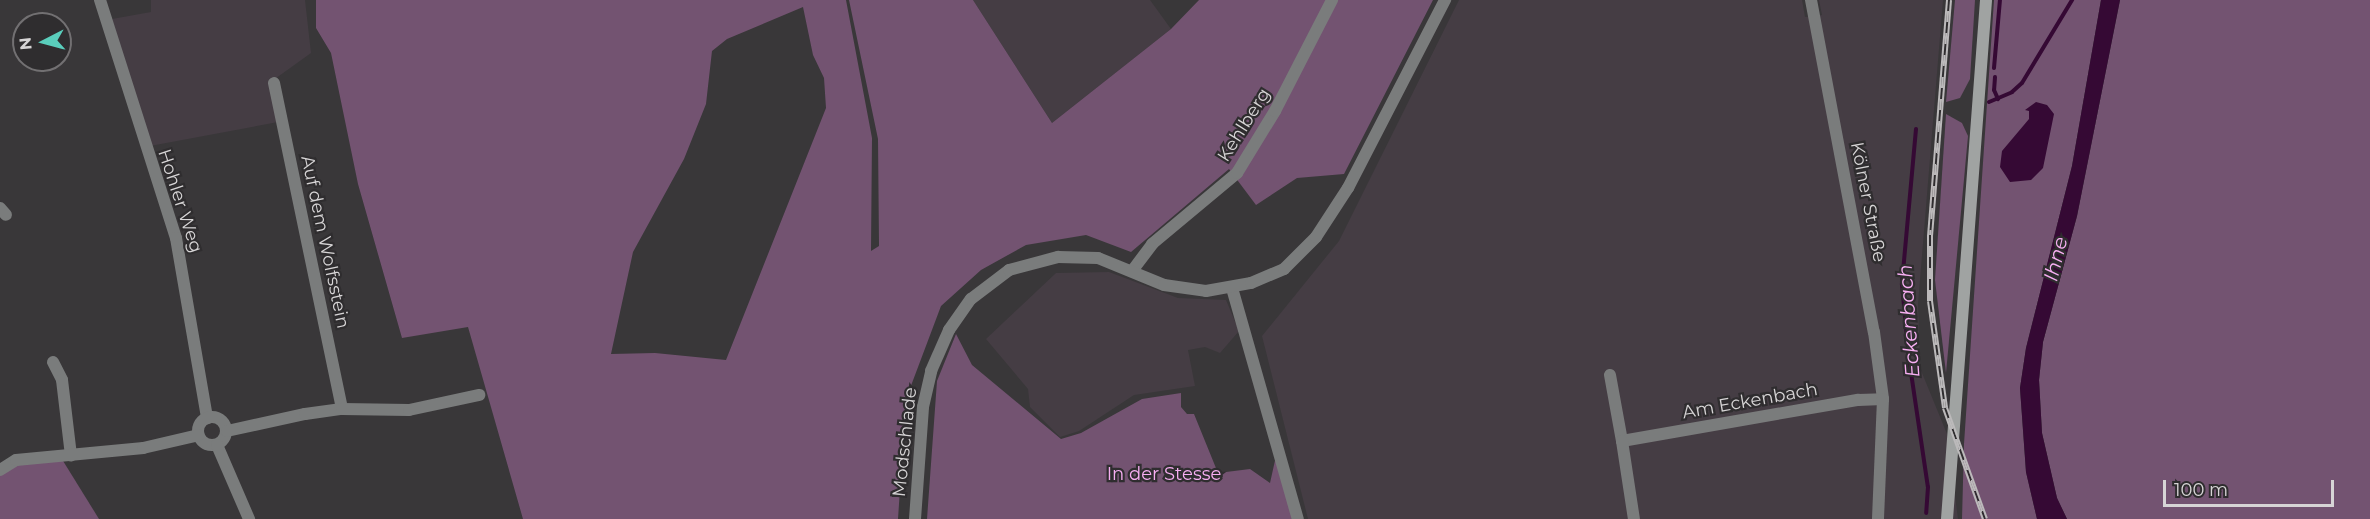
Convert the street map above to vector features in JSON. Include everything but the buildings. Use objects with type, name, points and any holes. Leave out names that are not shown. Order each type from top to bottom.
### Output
[{"type":"main road","points":[[1947,519],[1986,0]]},
{"type":"street","name":"Hohler Weg","points":[[99,0],[176,238],[207,418]]},
{"type":"street","name":"Kehlberg","points":[[1131,271],[1152,244],[1237,172],[1275,111],[1332,0]]},
{"type":"street","points":[[1298,519],[1232,288],[1284,269],[1316,237],[1348,188],[1445,0]]},
{"type":"street","name":"Kölner Straße","points":[[1811,0],[1874,332],[1883,399],[1878,519]]},
{"type":"street","name":"Auf dem Wolfsstein","points":[[274,83],[342,409]]},
{"type":"street","name":"Modschlade","points":[[915,519],[923,407],[932,371],[949,330],[971,300],[1009,270],[1037,260],[1098,258],[1164,285],[1186,290],[1232,288]]},
{"type":"street","points":[[53,362],[62,380],[71,454]]},
{"type":"street","points":[[1610,375],[1634,519]]},
{"type":"street","points":[[217,445],[226,431],[342,409],[409,410],[478,395]]},
{"type":"street","name":"Am Eckenbach","points":[[1622,441],[1858,400],[1883,399]]},
{"type":"street","points":[[217,445],[204,443],[199,435],[201,423],[207,418],[221,420],[226,431]]},
{"type":"street","points":[[0,470],[16,460],[143,448],[199,435]]},
{"type":"street","points":[[217,445],[249,519]]},
{"type":"shaded area","points":[[151,0],[305,0],[311,53],[272,81],[278,122],[150,146],[112,19],[151,12]]},
{"type":"shaded area","points":[[973,0],[1150,0],[1171,29],[1052,123]]},
{"type":"shaded area","points":[[1459,0],[1802,0],[1805,17],[1822,15],[1819,0],[1943,0],[1918,304],[1920,368],[1947,434],[1958,519],[1308,519],[1262,336],[1339,241]]},
{"type":"shaded area","points":[[1109,272],[1178,298],[1226,300],[1239,331],[1220,353],[1205,347],[1188,350],[1195,386],[1134,395],[1079,431],[1060,437],[1030,407],[1028,389],[986,339],[1056,273]]},
{"type":"green space","points":[[316,0],[846,0],[872,138],[871,251],[879,246],[878,139],[849,0],[973,0],[1052,123],[1171,29],[1199,0],[1433,0],[1344,174],[1297,178],[1256,205],[1229,169],[1131,252],[1086,235],[1026,245],[981,270],[941,306],[906,399],[898,519],[523,519],[468,327],[402,338],[358,184],[331,53],[316,28]],"holes":[[[803,7],[813,55],[824,78],[826,108],[726,360],[655,353],[611,354],[633,252],[684,159],[706,104],[712,51],[727,39]]]},
{"type":"green space","points":[[1955,0],[1975,0],[1970,79],[1960,98],[1946,102]]},
{"type":"green space","points":[[1994,0],[2101,0],[2072,166],[2026,348],[2020,388],[2026,472],[2037,519],[1962,519],[1964,444]]},
{"type":"green space","points":[[2120,0],[2370,0],[2370,519],[2067,519],[2057,498],[2042,433],[2039,380],[2043,342],[2077,216]]},
{"type":"green space","points":[[1946,114],[1962,123],[1968,136],[1946,373],[1935,280]]},
{"type":"green space","name":"In der Stesse","points":[[956,334],[972,365],[1061,439],[1081,433],[1142,399],[1181,393],[1181,407],[1187,414],[1194,414],[1218,473],[1250,469],[1270,483],[1276,456],[1294,519],[927,519],[937,381]]},
{"type":"green space","points":[[60,456],[99,519],[0,519],[0,470],[16,460]]},
{"type":"water","name":"Ihne","points":[[2101,0],[2120,0],[2077,216],[2043,342],[2039,380],[2042,433],[2057,498],[2067,519],[2037,519],[2026,472],[2020,388],[2026,348],[2072,166]]},
{"type":"water","points":[[2036,102],[2047,105],[2054,114],[2043,168],[2031,180],[2010,182],[2000,167],[2002,151],[2029,119],[2029,111],[2025,110]]},
{"type":"waterway","points":[[1994,68],[2000,0]]},
{"type":"waterway","name":"Eckenbach","points":[[1989,102],[2012,92],[2022,83],[2072,0]]},
{"type":"waterway","points":[[1995,77],[1994,90],[1998,99]]},
{"type":"waterway","name":"Eckenbach","points":[[1916,129],[1902,284],[1909,359],[1928,487],[1926,513]]},
{"type":"railway","points":[[1949,0],[1930,235],[1930,301],[1945,408],[1985,519]]}]
